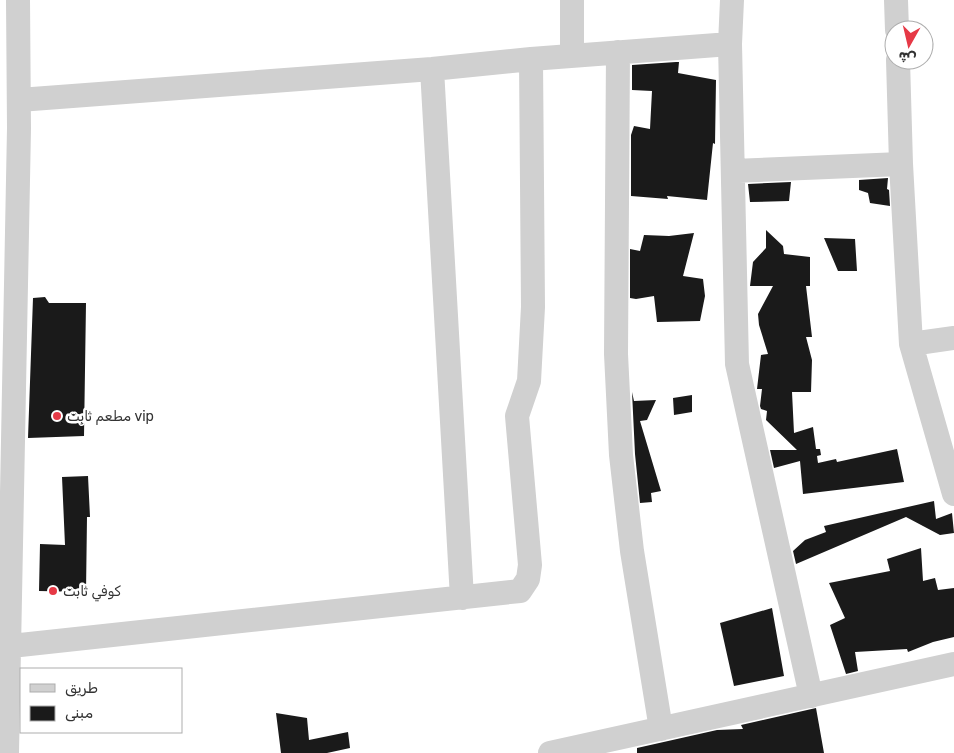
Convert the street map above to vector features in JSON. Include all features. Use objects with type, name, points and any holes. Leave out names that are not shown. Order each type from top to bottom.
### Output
[{"type":"street","points":[[7,753],[19,100],[18,0]]},
{"type":"street","points":[[572,0],[572,56]]},
{"type":"street","points":[[732,0],[730,44],[736,364],[812,696]]},
{"type":"street","points":[[896,0],[897,20]]},
{"type":"street","points":[[19,100],[432,69],[531,59],[730,44]]},
{"type":"street","points":[[618,52],[616,354],[621,455],[632,551],[661,729]]},
{"type":"street","points":[[10,646],[520,591],[528,579],[530,565],[517,416],[530,381],[533,307],[531,59]]},
{"type":"street","points":[[432,69],[462,598]]},
{"type":"street","points":[[898,70],[901,164],[911,344],[954,494]]},
{"type":"street","points":[[732,171],[901,164]]},
{"type":"street","points":[[911,344],[954,338]]},
{"type":"street","points":[[550,753],[954,664]]},
{"type":"building","points":[[679,62],[678,73],[716,80],[715,144],[713,143],[707,200],[667,196],[668,199],[631,196],[631,135],[634,126],[650,129],[652,91],[632,90],[632,65]]},
{"type":"building","points":[[888,178],[887,189],[889,190],[890,206],[870,203],[868,193],[859,190],[859,180]]},
{"type":"building","points":[[791,182],[789,201],[750,202],[748,184]]},
{"type":"building","points":[[766,230],[783,246],[784,254],[810,257],[810,286],[806,286],[812,337],[806,337],[812,360],[811,392],[792,392],[794,433],[813,427],[816,449],[820,449],[821,455],[817,456],[818,463],[836,459],[837,462],[897,449],[904,482],[803,494],[800,461],[774,468],[770,450],[797,450],[766,420],[767,411],[761,409],[760,406],[762,389],[757,389],[761,355],[768,354],[759,325],[758,314],[773,286],[750,286],[753,262],[766,248]]},
{"type":"building","points":[[694,233],[683,276],[703,279],[705,296],[700,321],[657,322],[654,296],[630,298],[630,249],[640,251],[644,235],[669,236]]},
{"type":"building","points":[[824,238],[855,239],[857,271],[838,271]]},
{"type":"building","points":[[45,297],[49,303],[86,303],[84,436],[28,438],[33,298]]},
{"type":"building","points":[[632,392],[634,401],[656,400],[647,420],[640,421],[661,491],[651,493],[652,502],[640,503]]},
{"type":"building","points":[[692,395],[692,412],[674,415],[673,398]]},
{"type":"building","points":[[88,476],[90,517],[87,517],[86,592],[39,591],[40,544],[65,545],[62,477]]},
{"type":"building","points":[[934,501],[936,519],[952,513],[954,533],[940,535],[906,517],[796,564],[793,551],[805,540],[826,532],[824,526]]},
{"type":"building","points":[[921,548],[923,581],[935,578],[938,590],[954,588],[954,637],[933,642],[908,652],[907,649],[855,652],[858,671],[846,674],[830,625],[845,618],[829,583],[890,571],[887,559]]},
{"type":"building","points":[[772,608],[784,676],[734,686],[720,623]]},
{"type":"building","points":[[816,708],[824,753],[637,753],[637,748],[717,730],[743,729],[741,725]]},
{"type":"building","points":[[276,713],[307,718],[309,740],[348,732],[350,748],[327,753],[281,753]]},
{"type":"place","name":"مطعم ثابت vip","points":[[57,416]]},
{"type":"place","name":"كوفي ثابت","points":[[53,591]]}]
